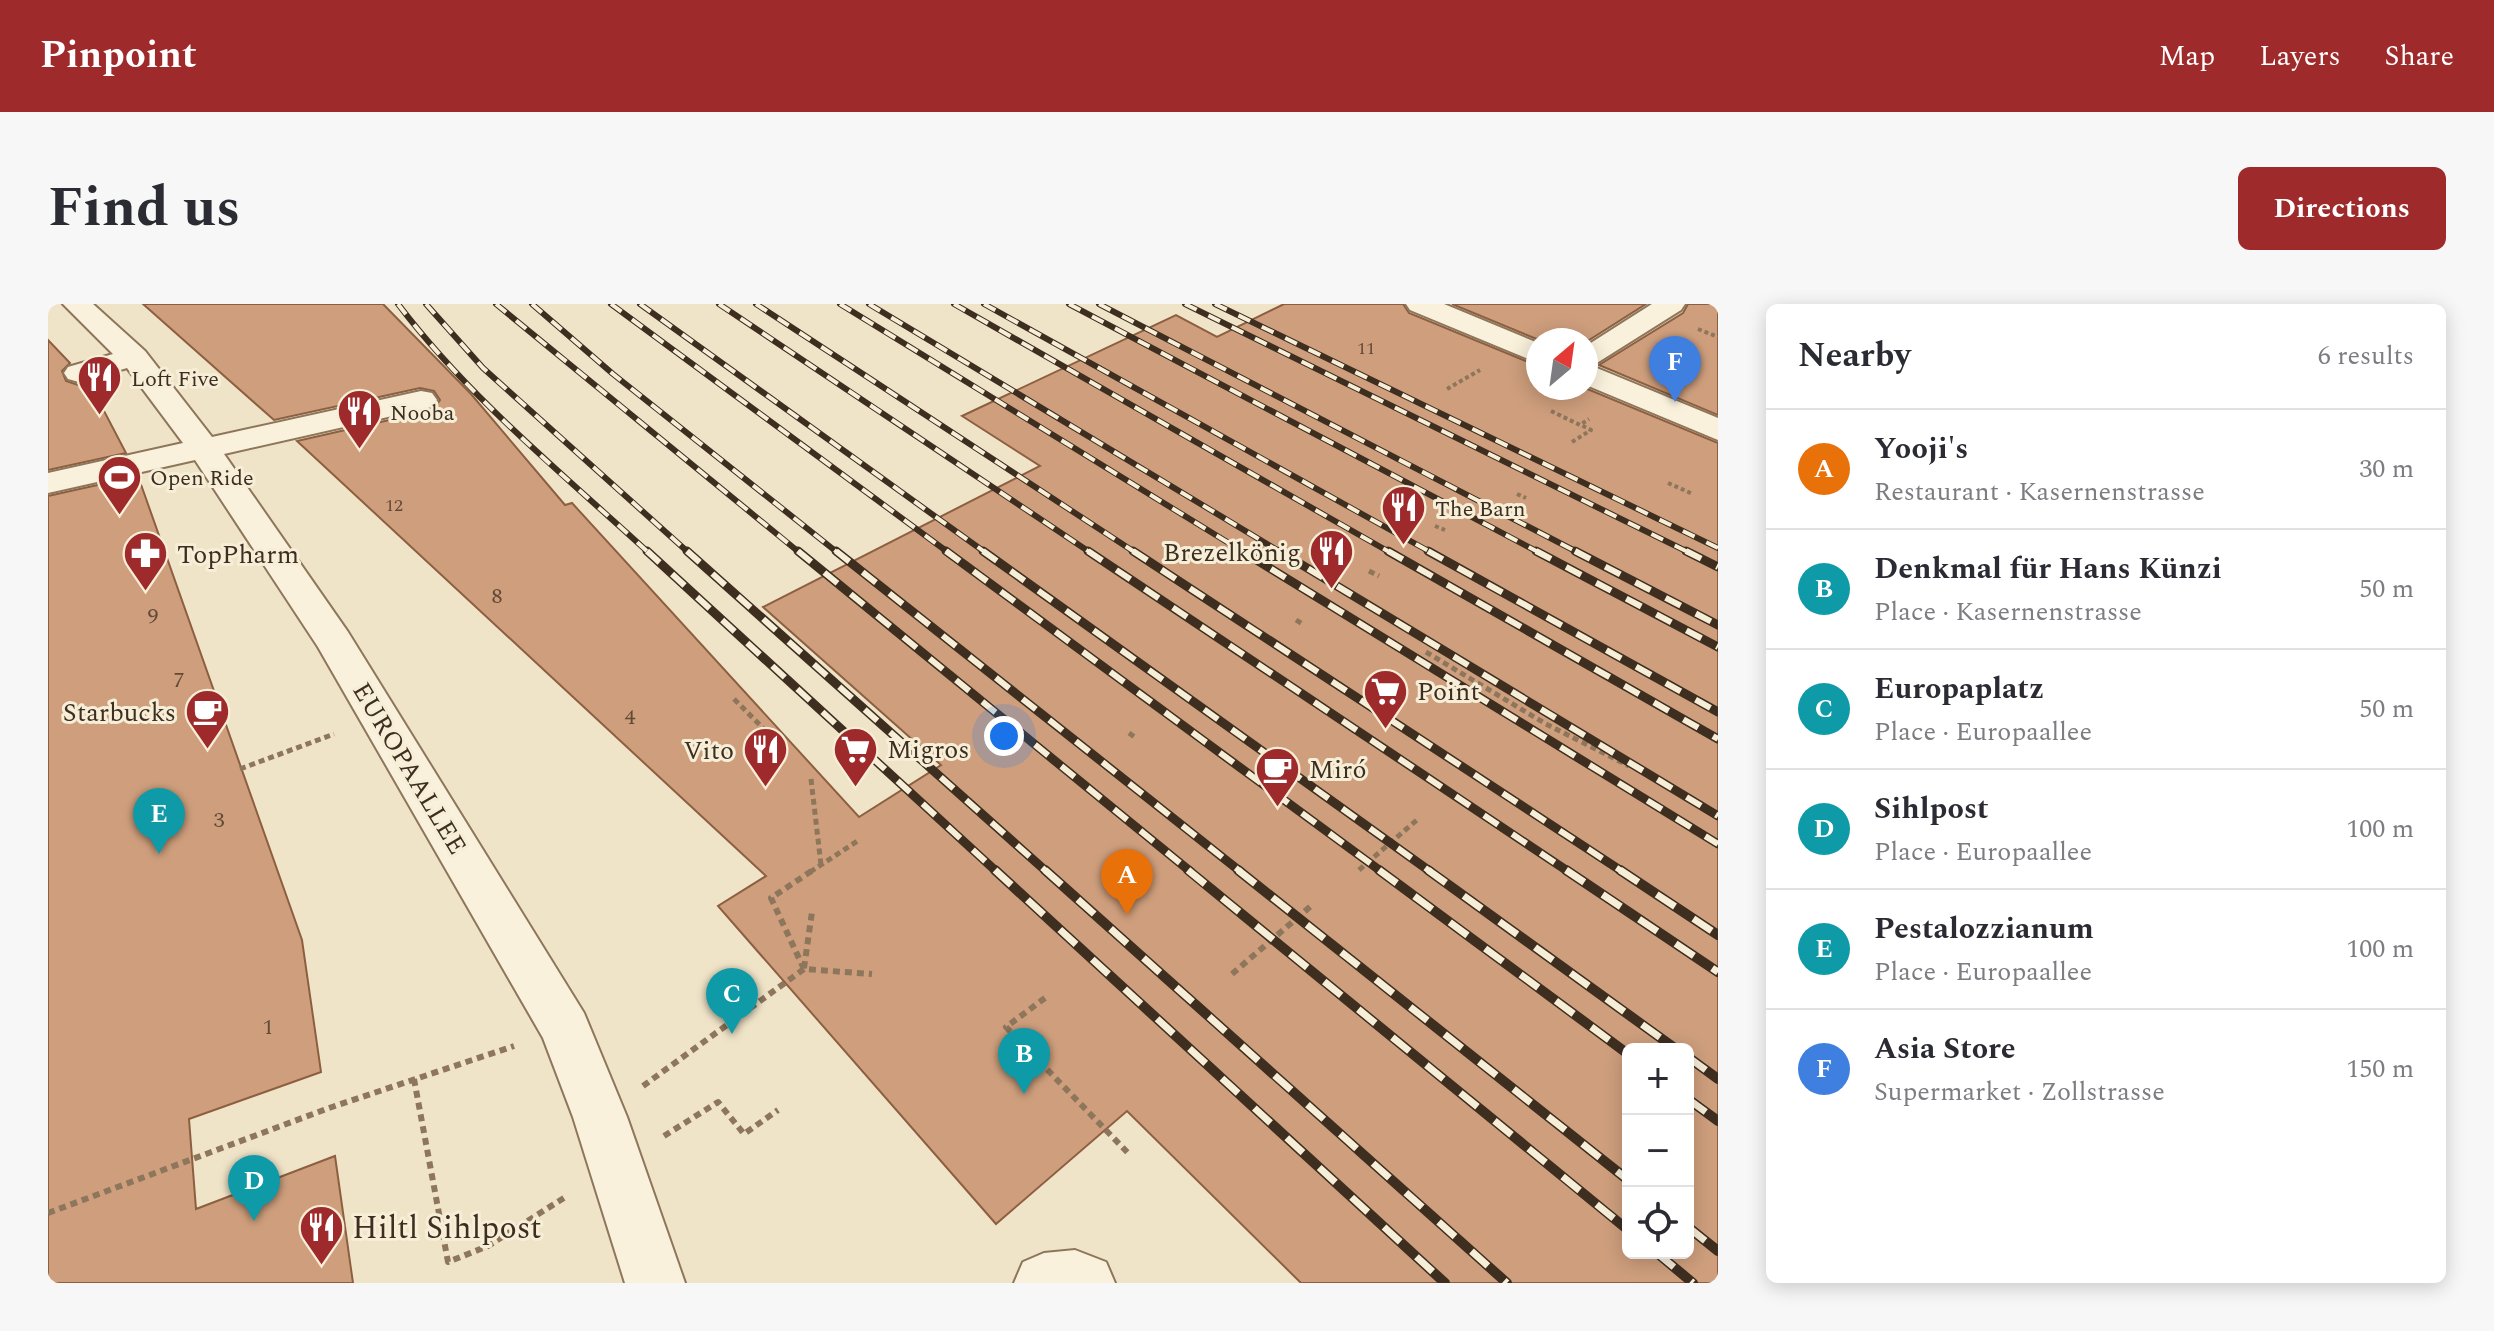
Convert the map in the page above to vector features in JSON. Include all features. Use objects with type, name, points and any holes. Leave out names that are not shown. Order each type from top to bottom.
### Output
[{"type":"street","name":"EUROPAALLEE","points":[[77,304],[134,357],[204,449],[334,641],[566,1029],[600,1117],[655,1283]]},
{"type":"street","points":[[1420,304],[1526,349]]},
{"type":"street","points":[[1598,351],[1669,304]]},
{"type":"street","points":[[79,373],[134,357]]},
{"type":"street","points":[[1598,379],[1718,430]]},
{"type":"street","points":[[48,483],[421,400]]},
{"type":"street","points":[[1044,1283],[1075,1280],[1085,1283]]},
{"type":"path","points":[[1572,442],[1591,430],[1580,425]]},
{"type":"path","points":[[1668,483],[1693,494]]},
{"type":"path","points":[[1517,494],[1526,498]]},
{"type":"path","points":[[1435,526],[1445,530]]},
{"type":"path","points":[[1369,571],[1379,576]]},
{"type":"path","points":[[1296,620],[1304,625]]},
{"type":"path","points":[[1426,652],[1546,724],[1629,766]]},
{"type":"path","points":[[734,699],[784,749]]},
{"type":"path","points":[[240,769],[380,716]]},
{"type":"path","points":[[1129,733],[1136,738]]},
{"type":"path","points":[[811,779],[821,865]]},
{"type":"path","points":[[1359,870],[1418,819]]},
{"type":"path","points":[[804,969],[771,898],[859,840]]},
{"type":"path","points":[[1232,974],[1311,906]]},
{"type":"path","points":[[804,969],[812,912]]},
{"type":"path","points":[[600,1117],[804,969],[872,974]]},
{"type":"path","points":[[1045,998],[1006,1027],[1129,1154]]},
{"type":"path","points":[[48,1213],[329,1108],[566,1029]]},
{"type":"path","points":[[414,1079],[442,1225]]},
{"type":"building","points":[[143,304],[383,304],[471,394],[565,505],[572,503],[859,817],[941,765],[763,607],[1040,466],[962,416],[1176,315],[1217,337],[1284,304],[1403,304],[1409,313],[1526,361],[1526,400],[1598,400],[1598,393],[1718,443],[1718,1283],[1301,1283],[1127,1111],[996,1224],[718,906],[766,876],[297,441],[433,410],[440,400],[434,391],[420,388],[274,420]]},
{"type":"building","points":[[1452,304],[1646,304],[1598,334],[1598,328],[1526,328],[1526,335]]},
{"type":"building","points":[[1688,304],[1718,304],[1718,415],[1599,365],[1683,313]]},
{"type":"building","points":[[48,340],[70,363],[62,371],[66,381],[91,386],[126,453],[48,470]]},
{"type":"building","points":[[138,476],[302,940],[321,1072],[189,1119],[196,1209],[335,1156],[353,1283],[48,1283],[48,496]]},
{"type":"railway","points":[[398,304],[486,403],[649,553]]},
{"type":"railway","points":[[426,304],[483,368],[689,553]]},
{"type":"railway","points":[[496,304],[800,553]]},
{"type":"railway","points":[[532,304],[613,374],[838,553]]},
{"type":"railway","points":[[611,304],[949,553]]},
{"type":"railway","points":[[640,304],[986,553]]},
{"type":"railway","points":[[719,304],[1091,553]]},
{"type":"railway","points":[[756,304],[1136,553]]},
{"type":"railway","points":[[840,304],[1245,553]]},
{"type":"railway","points":[[869,304],[1282,553]]},
{"type":"railway","points":[[954,304],[1391,553]]},
{"type":"railway","points":[[984,304],[1432,553]]},
{"type":"railway","points":[[1069,304],[1540,553]]},
{"type":"railway","points":[[1099,304],[1579,553]]},
{"type":"railway","points":[[1185,304],[1690,553]]},
{"type":"railway","points":[[1215,304],[1718,548]]},
{"type":"railway","points":[[647,551],[997,872]]},
{"type":"railway","points":[[687,551],[1047,872]]},
{"type":"railway","points":[[798,551],[1191,872]]},
{"type":"railway","points":[[836,551],[1241,872]]},
{"type":"railway","points":[[946,551],[1382,872]]},
{"type":"railway","points":[[983,551],[1431,872]]},
{"type":"railway","points":[[1088,551],[1569,872]]},
{"type":"railway","points":[[1133,551],[1623,872]]},
{"type":"railway","points":[[1242,551],[1718,844]]},
{"type":"railway","points":[[1279,551],[1718,816]]},
{"type":"railway","points":[[1388,551],[1718,739]]},
{"type":"railway","points":[[1428,551],[1718,712]]},
{"type":"railway","points":[[1536,551],[1718,647]]},
{"type":"railway","points":[[1575,551],[1718,625]]},
{"type":"railway","points":[[1686,551],[1690,553]]},
{"type":"railway","points":[[1690,553],[1718,567]]},
{"type":"railway","points":[[995,870],[1445,1283]]},
{"type":"railway","points":[[1045,870],[1507,1283]]},
{"type":"railway","points":[[1188,870],[1622,1225]]},
{"type":"railway","points":[[1238,870],[1622,1175]]},
{"type":"railway","points":[[1379,870],[1622,1050]]},
{"type":"railway","points":[[1428,870],[1668,1043]]},
{"type":"railway","points":[[1566,870],[1718,972]]},
{"type":"railway","points":[[1620,870],[1718,935]]},
{"type":"railway","points":[[1694,1061],[1718,1079]]},
{"type":"railway","points":[[1694,1103],[1718,1121]]},
{"type":"railway","points":[[1694,1232],[1718,1251]]},
{"type":"railway","points":[[1664,1259],[1693,1283]]},
{"type":"place","name":"Asia Store","points":[[1675,402]]},
{"type":"place","name":"Loft Five","points":[[100,417]]},
{"type":"place","name":"Nooba","points":[[359,451]]},
{"type":"place","name":"Open Ride","points":[[119,516]]},
{"type":"place","name":"The Barn","points":[[1404,547]]},
{"type":"place","name":"Brezelkönig","points":[[1332,591]]},
{"type":"place","name":"TopPharm","points":[[146,593]]},
{"type":"place","name":"Point","points":[[1386,730]]},
{"type":"place","name":"Starbucks","points":[[207,751]]},
{"type":"place","name":"Migros","points":[[856,788]]},
{"type":"place","name":"Vito","points":[[765,789]]},
{"type":"place","name":"Miró","points":[[1278,808]]},
{"type":"place","name":"Pestalozzianum","points":[[159,854]]},
{"type":"place","name":"Yooji's","points":[[1127,915]]},
{"type":"place","name":"Europaplatz","points":[[732,1034]]},
{"type":"place","name":"Denkmal für Hans Künzi","points":[[1024,1094]]},
{"type":"place","name":"Sihlpost","points":[[254,1221]]},
{"type":"place","name":"Hiltl Sihlpost","points":[[321,1266]]}]
